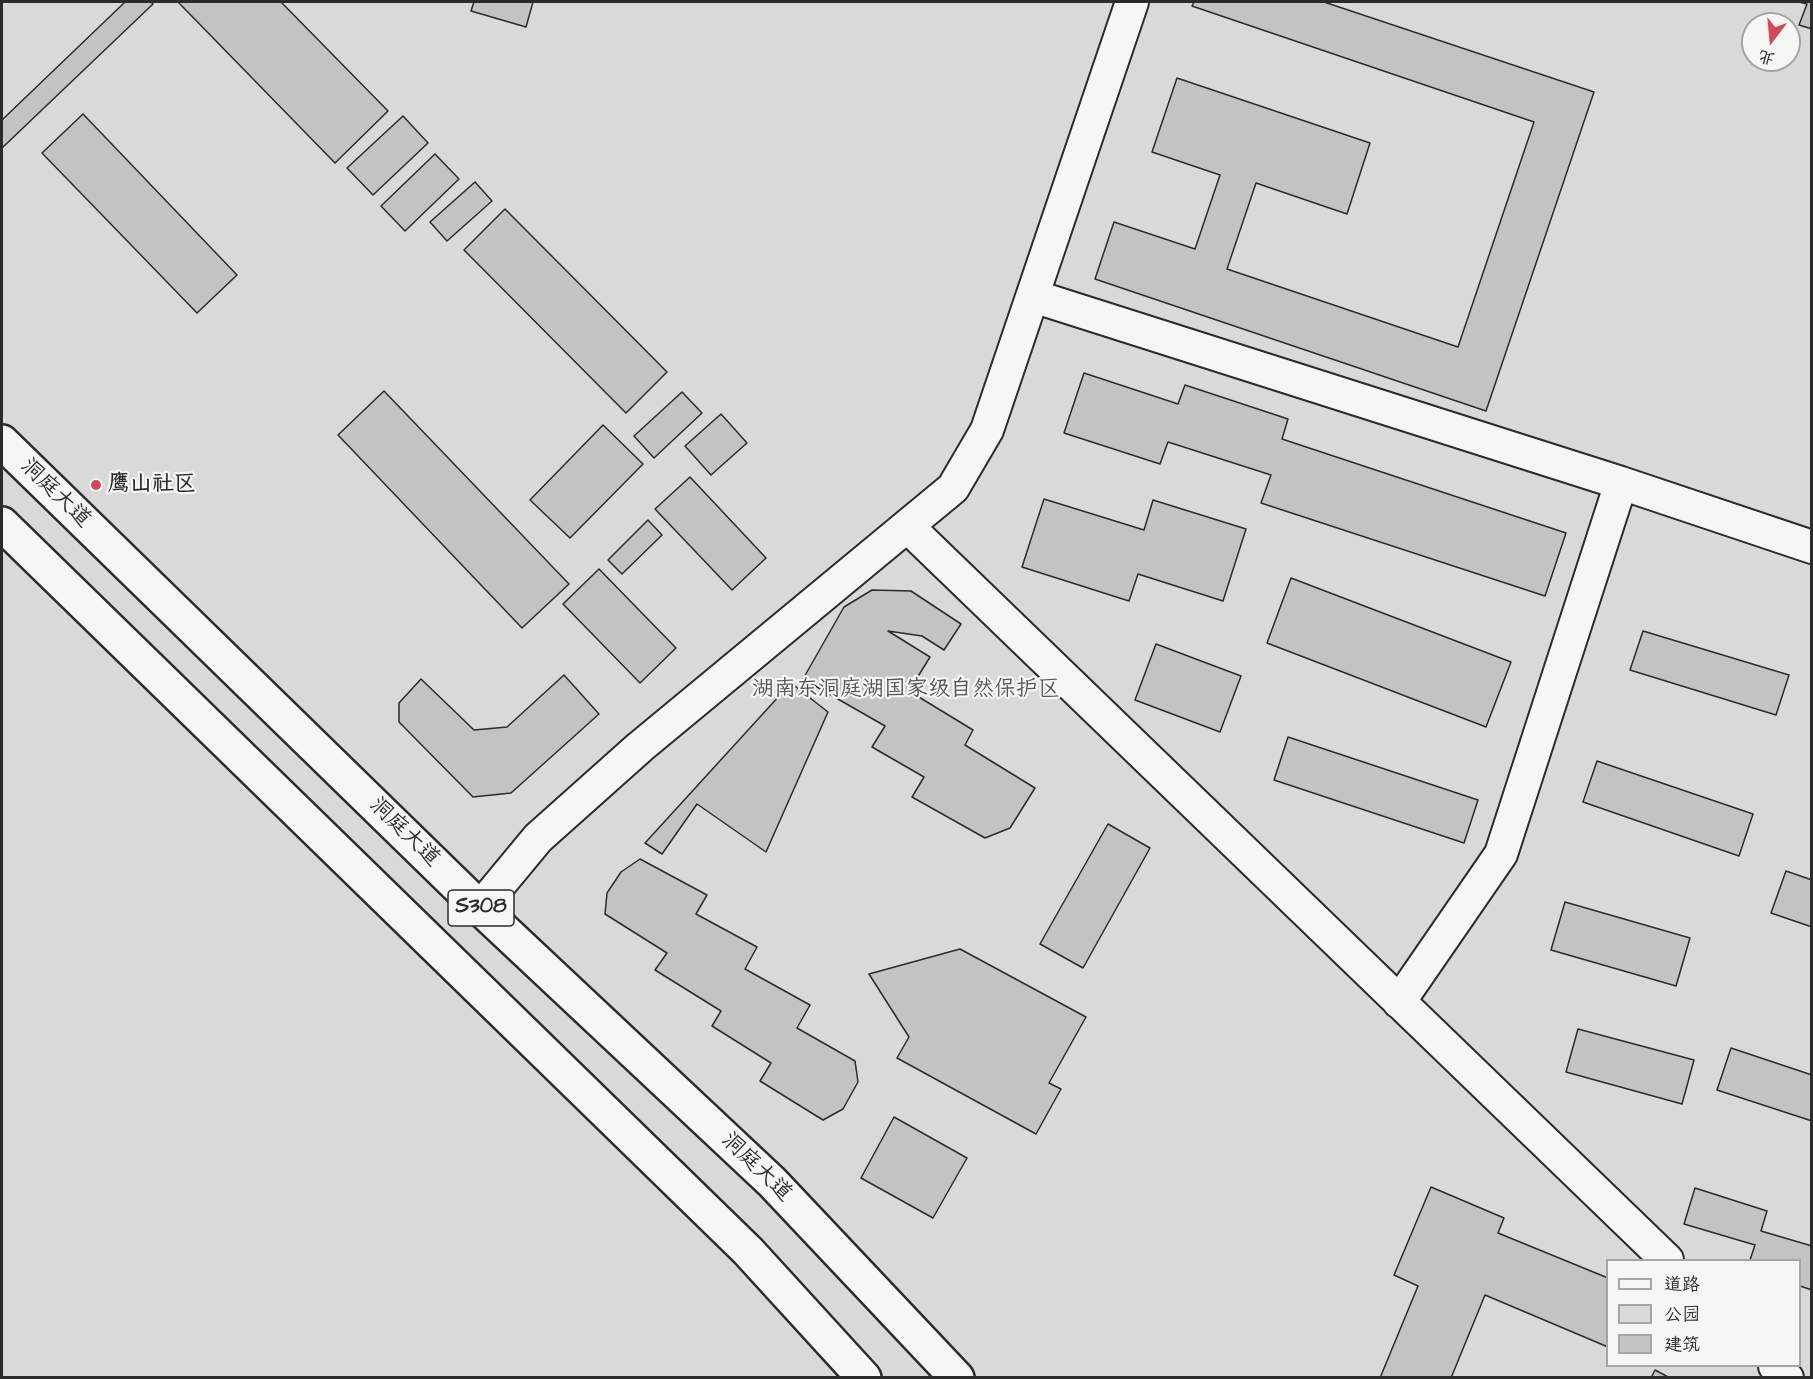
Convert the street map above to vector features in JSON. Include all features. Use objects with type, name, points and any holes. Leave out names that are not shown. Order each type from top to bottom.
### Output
[{"type":"main road","name":"洞庭大道","points":[[2,442],[480,908],[772,1182],[957,1377]]},
{"type":"main road","name":"S308","points":[[2,524],[748,1251],[864,1377]]},
{"type":"street","points":[[480,908],[538,838],[640,747],[953,488],[987,430],[1132,2]]},
{"type":"street","points":[[1033,296],[1621,483],[1812,547]]},
{"type":"street","points":[[1399,1002],[1502,854],[1621,483]]},
{"type":"street","points":[[907,526],[1665,1259]]},
{"type":"green space","name":"湖南东洞庭湖国家级自然保护区","points":[[2,2],[1811,2],[1811,1377],[2,1378]]},
{"type":"building","points":[[125,2],[151,2],[153,4],[2,148],[2,120]]},
{"type":"building","points":[[178,2],[281,2],[388,111],[335,163]]},
{"type":"building","points":[[474,2],[533,2],[526,27],[471,11]]},
{"type":"building","points":[[1194,2],[1324,2],[1594,92],[1486,411],[1095,279],[1114,222],[1195,249],[1220,175],[1152,152],[1177,78],[1370,143],[1347,214],[1256,183],[1227,269],[1458,347],[1534,122],[1192,6]]},
{"type":"building","points":[[1799,2],[1812,2],[1812,29],[1801,26],[1807,4]]},
{"type":"building","points":[[83,114],[237,275],[197,313],[42,153]]},
{"type":"building","points":[[403,116],[428,143],[373,195],[347,168]]},
{"type":"building","points":[[435,154],[459,179],[405,231],[381,206]]},
{"type":"building","points":[[475,182],[492,201],[447,241],[430,222]]},
{"type":"building","points":[[505,209],[667,372],[626,413],[464,250]]},
{"type":"building","points":[[1084,373],[1178,404],[1185,385],[1288,419],[1282,439],[1566,533],[1545,596],[1261,503],[1271,475],[1168,442],[1160,464],[1064,433]]},
{"type":"building","points":[[384,391],[569,584],[522,628],[338,435]]},
{"type":"building","points":[[682,392],[702,413],[654,458],[634,436]]},
{"type":"building","points":[[721,414],[747,443],[711,475],[685,446]]},
{"type":"building","points":[[603,425],[643,464],[570,538],[530,500]]},
{"type":"building","points":[[690,477],[766,558],[732,590],[655,509]]},
{"type":"building","points":[[1044,499],[1144,530],[1153,500],[1246,529],[1223,601],[1138,574],[1129,601],[1022,567]]},
{"type":"building","points":[[648,520],[662,535],[622,574],[608,560]]},
{"type":"building","points":[[599,569],[676,648],[640,683],[563,604]]},
{"type":"building","points":[[1291,578],[1511,662],[1486,727],[1267,643]]},
{"type":"building","points":[[872,590],[911,591],[961,624],[944,650],[922,636],[888,631],[930,657],[909,691],[973,730],[965,745],[1035,788],[1010,828],[985,838],[912,797],[924,777],[872,747],[885,726],[803,679],[844,607]]},
{"type":"building","points":[[1643,631],[1789,675],[1776,715],[1630,670]]},
{"type":"building","points":[[1156,644],[1241,676],[1220,732],[1135,700]]},
{"type":"building","points":[[564,675],[599,714],[511,793],[473,797],[399,722],[399,703],[421,679],[474,730],[507,727]]},
{"type":"building","points":[[791,683],[828,712],[766,852],[697,804],[662,854],[645,843]]},
{"type":"building","points":[[1288,737],[1478,800],[1464,843],[1274,780]]},
{"type":"building","points":[[1597,761],[1753,814],[1739,856],[1583,802]]},
{"type":"building","points":[[1108,824],[1150,848],[1083,968],[1040,944]]},
{"type":"building","points":[[640,859],[707,895],[696,914],[757,947],[745,969],[810,1005],[797,1028],[855,1061],[858,1082],[843,1109],[823,1120],[760,1081],[771,1063],[712,1026],[721,1011],[655,970],[667,953],[605,914],[607,893],[621,872]]},
{"type":"building","points":[[1786,871],[1812,880],[1812,927],[1771,913]]},
{"type":"building","points":[[1565,902],[1690,938],[1676,986],[1551,950]]},
{"type":"building","points":[[960,949],[1086,1017],[1049,1083],[1061,1089],[1036,1134],[897,1058],[909,1037],[869,974]]},
{"type":"building","points":[[1578,1029],[1694,1060],[1682,1104],[1566,1072]]},
{"type":"building","points":[[1731,1048],[1812,1075],[1812,1121],[1717,1090]]},
{"type":"building","points":[[894,1117],[967,1158],[933,1218],[861,1178]]},
{"type":"building","points":[[1431,1187],[1504,1218],[1498,1233],[1606,1277],[1606,1346],[1485,1295],[1451,1378],[1380,1378],[1418,1286],[1394,1275]]},
{"type":"building","points":[[1695,1188],[1767,1211],[1761,1231],[1812,1246],[1812,1290],[1801,1286],[1801,1259],[1750,1259],[1755,1245],[1684,1224]]},
{"type":"building","points":[[1655,1370],[1670,1378],[1651,1378]]},
{"type":"place","name":"鹰山社区","points":[[96,485]]}]
